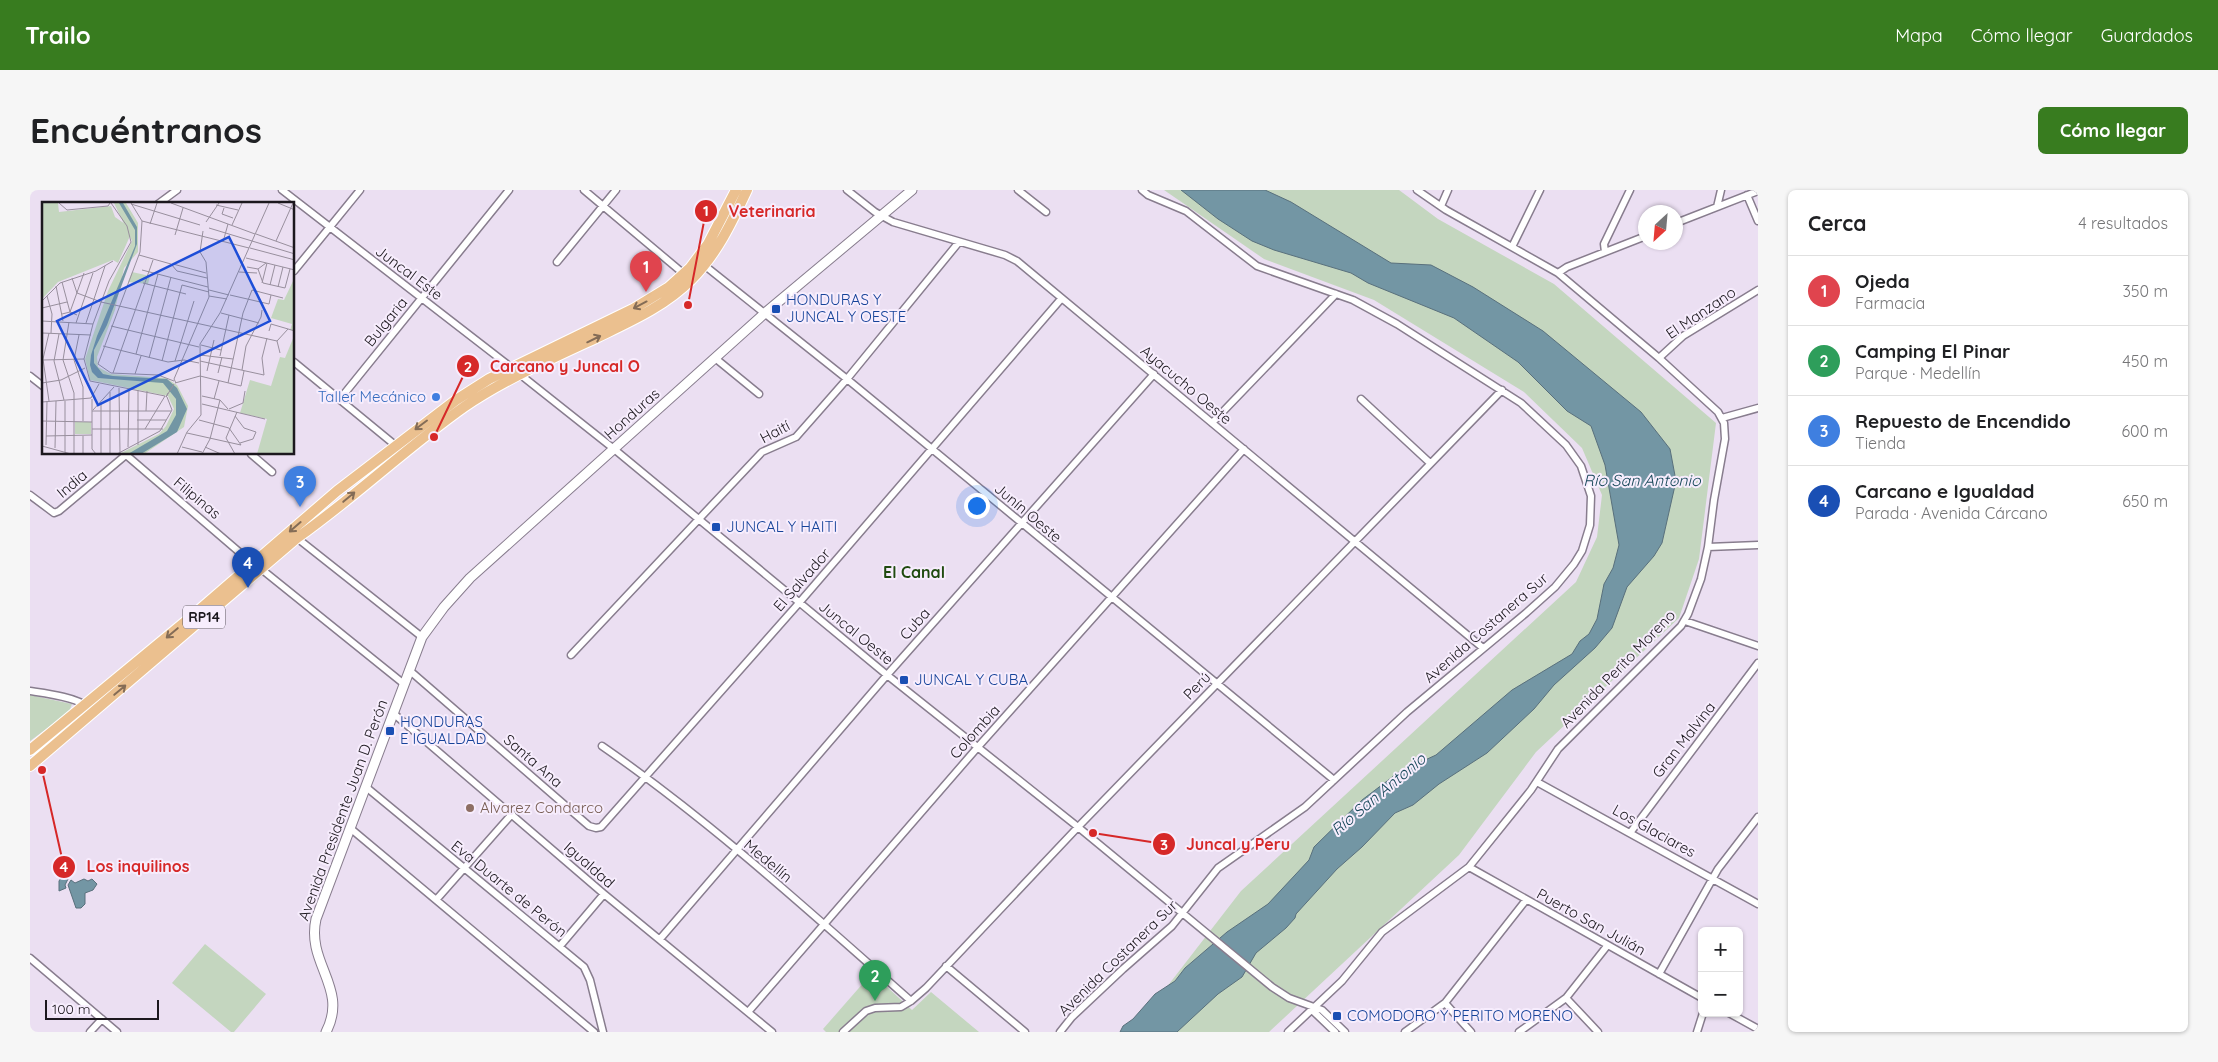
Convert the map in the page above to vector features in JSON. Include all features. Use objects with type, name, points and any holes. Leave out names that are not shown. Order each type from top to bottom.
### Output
[{"type":"main road","name":"RP14","points":[[30,750],[191,617],[256,566],[322,520],[403,453],[462,408],[521,375],[652,309],[684,287],[704,265],[722,240],[747,190]]},
{"type":"main road","name":"Honduras","points":[[404,684],[422,638],[444,607],[464,585],[765,313],[912,190]]},
{"type":"main road","name":"RP14","points":[[33,764],[147,666],[256,566],[395,446],[465,394],[572,337],[661,293],[684,274],[708,244],[732,192]]},
{"type":"main road","points":[[521,375],[523,369],[560,348],[572,337]]},
{"type":"main road","points":[[462,408],[474,396],[512,374],[514,370],[512,368]]},
{"type":"main road","name":"Avenida Presidente Juan D. Perón","points":[[326,1032],[331,1016],[333,998],[331,988],[315,952],[313,930],[404,684]]},
{"type":"main road","points":[[33,764],[44,747],[85,712],[84,704]]},
{"type":"street","points":[[161,202],[177,190]]},
{"type":"street","name":"Juncal Este","points":[[282,190],[521,375]]},
{"type":"street","points":[[295,270],[360,190]]},
{"type":"street","name":"Bulgaria","points":[[340,399],[509,190]]},
{"type":"street","points":[[584,190],[684,274]]},
{"type":"street","points":[[557,262],[616,190]]},
{"type":"street","name":"Ayacucho Oeste","points":[[847,190],[893,222],[1005,255],[1017,262],[1483,648]]},
{"type":"street","points":[[1018,190],[1046,212]]},
{"type":"street","name":"Avenida Costanera Sur","points":[[1060,1032],[1129,963],[1172,926],[1218,868],[1289,820],[1407,712],[1526,614],[1568,573],[1584,544],[1590,525],[1591,509],[1588,482],[1581,466],[1566,445],[1541,420],[1502,390],[1397,324],[1352,300],[1257,266],[1186,211],[1148,195],[1142,190]]},
{"type":"street","points":[[1417,190],[1440,206],[1558,273],[1660,358],[1713,406],[1722,418],[1758,408]]},
{"type":"street","points":[[1440,206],[1448,190]]},
{"type":"street","points":[[1512,247],[1540,190]]},
{"type":"street","points":[[1605,252],[1604,244],[1630,190]]},
{"type":"street","points":[[1717,207],[1721,190]]},
{"type":"street","points":[[1683,220],[1758,191]]},
{"type":"street","points":[[1747,195],[1758,221]]},
{"type":"street","points":[[1558,273],[1567,267],[1638,239]]},
{"type":"street","name":"Haití","points":[[570,655],[762,452],[796,437],[847,380],[959,242]]},
{"type":"street","name":"Junín Oeste","points":[[704,265],[1334,780]]},
{"type":"street","name":"El Manzano","points":[[1660,358],[1683,336],[1758,290]]},
{"type":"street","points":[[1212,423],[1336,294]]},
{"type":"street","name":"El Salvador","points":[[596,828],[605,824],[645,775],[799,603],[1061,299]]},
{"type":"street","points":[[715,358],[759,394]]},
{"type":"street","points":[[295,363],[395,446]]},
{"type":"street","name":"Cuba","points":[[660,939],[887,675],[1154,374]]},
{"type":"street","name":"Juncal Oeste","points":[[521,375],[1272,987],[1283,995],[1315,1008]]},
{"type":"street","points":[[30,376],[42,385]]},
{"type":"street","name":"Perú","points":[[911,1001],[1502,390]]},
{"type":"street","points":[[1361,399],[1430,464]]},
{"type":"street","name":"Avenida Perito Moreno","points":[[1288,1032],[1347,975],[1382,932],[1469,867],[1537,782],[1554,754],[1579,726],[1685,621],[1701,579],[1708,547],[1725,439],[1725,427],[1722,418]]},
{"type":"street","name":"Colombia","points":[[748,1012],[977,748],[1244,449]]},
{"type":"street","name":"India","points":[[30,495],[54,513],[59,511],[125,455]]},
{"type":"street","name":"Filipinas","points":[[127,455],[256,566]]},
{"type":"street","points":[[251,455],[272,472]]},
{"type":"street","points":[[297,538],[422,638]]},
{"type":"street","points":[[1708,547],[1758,545]]},
{"type":"street","points":[[256,566],[404,684]]},
{"type":"street","points":[[1685,621],[1758,646]]},
{"type":"street","name":"Gran Malvina","points":[[1630,833],[1758,663]]},
{"type":"street","name":"Santa Ana","points":[[409,670],[589,826],[596,828]]},
{"type":"street","points":[[30,691],[84,704],[92,713]]},
{"type":"street","name":"Igualdad","points":[[393,712],[604,894],[772,1032]]},
{"type":"street","name":"Medellín","points":[[602,746],[645,775],[736,850],[911,1001]]},
{"type":"street","name":"Los Glaciares","points":[[1537,782],[1758,904]]},
{"type":"street","name":"Eva Duarte de Perón","points":[[366,787],[584,967],[588,974],[603,1032]]},
{"type":"street","points":[[436,900],[512,814]]},
{"type":"street","points":[[1658,974],[1713,878],[1758,817]]},
{"type":"street","points":[[350,828],[594,1032]]},
{"type":"street","name":"Puerto San Julián","points":[[1469,867],[1698,996]]},
{"type":"street","points":[[560,946],[604,894]]},
{"type":"street","points":[[1405,1032],[1445,1002],[1526,900]]},
{"type":"street","points":[[1519,1032],[1566,998],[1607,946]]},
{"type":"street","points":[[30,958],[117,1032]]},
{"type":"street","points":[[946,966],[1026,1032]]},
{"type":"street","points":[[1566,998],[1598,1032]]},
{"type":"street","points":[[843,1032],[866,1012],[875,1008],[901,1007],[911,1001]]},
{"type":"street","points":[[1445,1002],[1471,1032]]},
{"type":"street","points":[[1315,1008],[1336,1032]]},
{"type":"street","points":[[1315,1008],[1325,1012],[1345,1032]]},
{"type":"street","points":[[1697,1032],[1702,1017]]},
{"type":"street","points":[[1736,1017],[1758,1029]]},
{"type":"street","points":[[90,1032],[102,1019]]},
{"type":"green space","points":[[1164,190],[1399,190],[1438,219],[1554,284],[1716,423],[1699,559],[1679,618],[1536,752],[1459,855],[1269,1032],[1132,1032],[1241,891],[1576,582],[1597,537],[1602,495],[1582,448],[1524,392],[1374,300],[1264,259]]},
{"type":"green space","points":[[30,695],[72,704],[69,712],[30,741]]},
{"type":"green space","points":[[205,944],[266,994],[234,1032],[231,1032],[172,983]]},
{"type":"green space","points":[[872,973],[912,1010],[931,992],[979,1032],[826,1032],[823,1029]]},
{"type":"water","name":"Río San Antonio","points":[[1181,190],[1265,190],[1291,202],[1391,263],[1431,265],[1473,287],[1543,331],[1641,412],[1670,449],[1676,481],[1662,543],[1654,556],[1627,587],[1612,628],[1595,648],[1554,685],[1534,709],[1487,753],[1439,784],[1413,805],[1395,813],[1362,847],[1337,869],[1296,914],[1295,918],[1286,928],[1256,953],[1242,977],[1218,994],[1177,1032],[1120,1032],[1123,1026],[1133,1019],[1155,994],[1175,981],[1185,968],[1227,932],[1268,904],[1309,860],[1314,847],[1362,800],[1399,772],[1436,755],[1512,690],[1572,654],[1580,641],[1589,634],[1597,619],[1604,584],[1613,568],[1619,545],[1605,465],[1591,426],[1567,411],[1518,362],[1454,318],[1368,283],[1351,273],[1274,250],[1252,241],[1218,219]]},
{"type":"water","points":[[63,875],[68,879],[65,885],[66,888],[59,891],[59,881]]},
{"type":"water","points":[[84,879],[88,881],[92,879],[97,884],[93,890],[85,893],[85,904],[81,908],[76,908],[68,885],[71,880],[75,883]]},
{"type":"place","name":"Ojeda","points":[[646,292]]},
{"type":"place","name":"Veterinaria","points":[[688,305]]},
{"type":"place","name":"HONDURAS Y JUNCAL Y OESTE","points":[[776,309]]},
{"type":"place","name":"Taller Mecánico","points":[[436,397]]},
{"type":"place","name":"Carcano y Juncal O","points":[[434,437]]},
{"type":"place","name":"Repuesto de Encendido","points":[[300,507]]},
{"type":"place","name":"JUNCAL Y HAITI","points":[[716,527]]},
{"type":"place","name":"Carcano e Igualdad","points":[[248,588]]},
{"type":"place","name":"JUNCAL Y CUBA","points":[[904,680]]},
{"type":"place","name":"HONDURAS E IGUALDAD","points":[[390,731]]},
{"type":"place","name":"Los inquilinos","points":[[42,770]]},
{"type":"place","name":"Alvarez Condarco","points":[[470,808]]},
{"type":"place","name":"Juncal y Peru","points":[[1093,833]]},
{"type":"place","name":"Camping El Pinar","points":[[875,1001]]},
{"type":"place","name":"COMODORO Y PERITO MORENO","points":[[1337,1016]]},
{"type":"district","name":"El Canal","points":[[914,572]]}]
